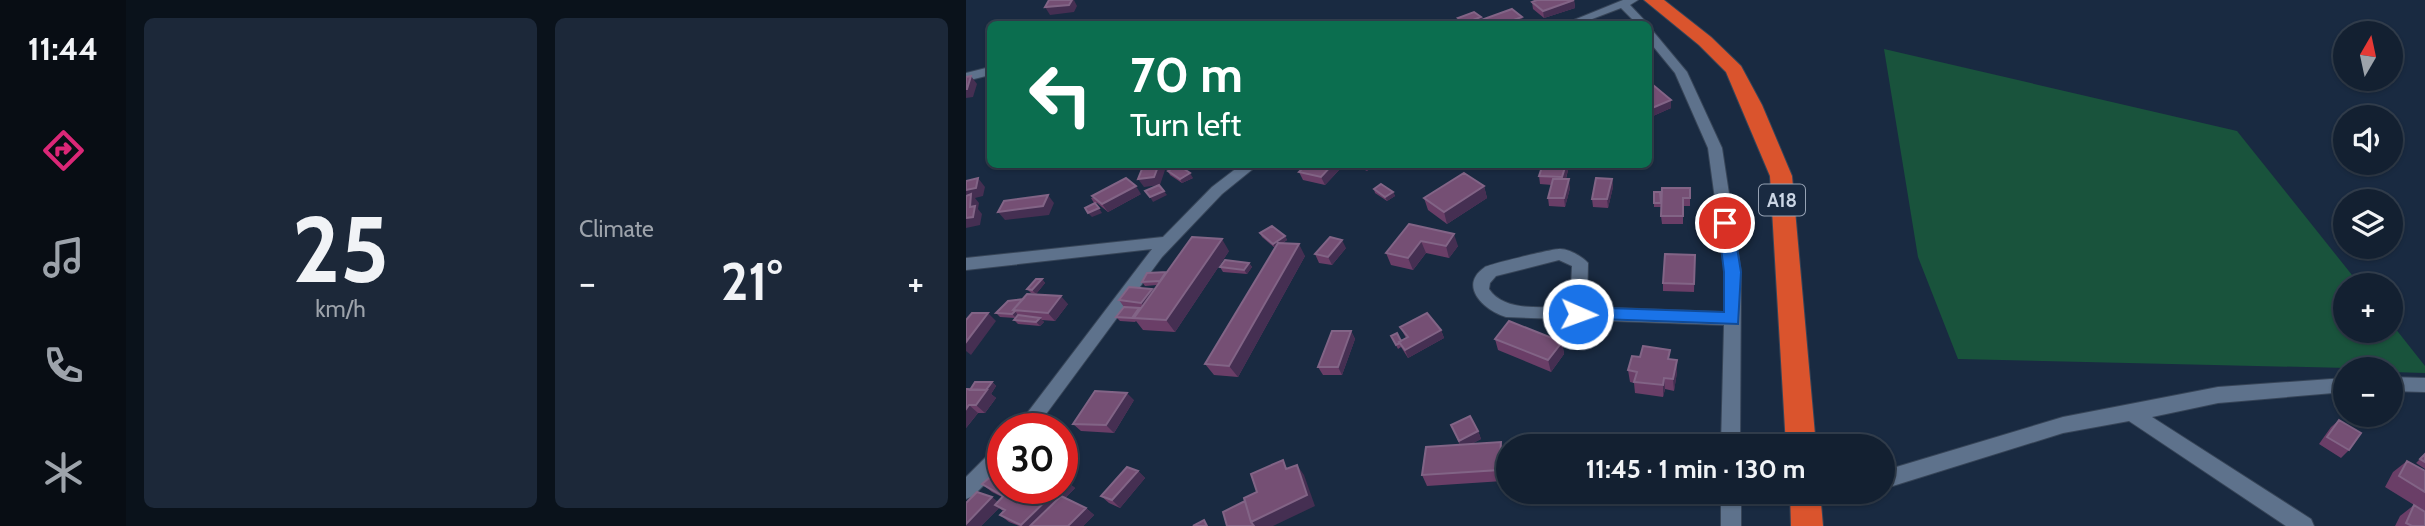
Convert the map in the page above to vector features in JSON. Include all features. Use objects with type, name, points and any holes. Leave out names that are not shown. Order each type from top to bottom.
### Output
[{"type":"highway","name":"A18","points":[[1653,0],[1705,41],[1734,70],[1752,105],[1781,176],[1800,434]]},
{"type":"highway","points":[[1806,504],[1807,526]]},
{"type":"street","points":[[1578,21],[1628,2],[1641,21]]},
{"type":"street","points":[[1652,37],[1681,72],[1714,148],[1732,272],[1731,434]]},
{"type":"street","points":[[966,77],[987,72]]},
{"type":"street","points":[[1038,413],[1064,383],[1165,242],[1221,185],[1246,168]]},
{"type":"street","points":[[966,264],[1165,242]]},
{"type":"street","points":[[1578,314],[1580,264],[1572,258],[1560,254],[1491,271],[1482,281],[1481,290],[1489,302],[1506,311],[1578,314],[1732,319]]},
{"type":"street","points":[[2403,384],[2425,385]]},
{"type":"street","points":[[1895,476],[2063,425],[2218,395],[2333,386]]},
{"type":"street","points":[[2131,413],[2304,526]]},
{"type":"street","points":[[966,489],[987,469]]},
{"type":"street","points":[[1731,504],[1731,526]]},
{"type":"green space","points":[[1884,49],[2237,131],[2333,251],[2333,259],[2339,259],[2350,273],[2333,273],[2333,343],[2403,343],[2403,338],[2425,366],[2425,373],[2403,372],[2403,357],[2333,357],[2333,368],[1958,359],[1918,257]]},
{"type":"building","points":[[1049,0],[1072,0],[1069,5],[1045,7]]},
{"type":"building","points":[[1574,0],[1543,11],[1532,2]]},
{"type":"building","points":[[1512,9],[1522,17],[1511,21],[1481,20]]},
{"type":"building","points":[[1474,12],[1481,17],[1470,21],[1458,18]]},
{"type":"building","points":[[971,76],[967,89],[966,89],[966,77]]},
{"type":"building","points":[[1653,85],[1671,100],[1652,108]]},
{"type":"building","points":[[1142,168],[1157,168],[1154,177],[1138,179]]},
{"type":"building","points":[[1182,168],[1190,173],[1180,179],[1168,171]]},
{"type":"building","points":[[1303,168],[1329,168],[1321,177],[1299,172]]},
{"type":"building","points":[[1542,168],[1565,168],[1562,177],[1539,176]]},
{"type":"building","points":[[1464,173],[1484,186],[1444,212],[1424,198]]},
{"type":"building","points":[[978,178],[976,188],[966,190],[966,181]]},
{"type":"building","points":[[1126,178],[1136,186],[1102,204],[1092,196]]},
{"type":"building","points":[[1596,178],[1612,179],[1607,199],[1592,199]]},
{"type":"building","points":[[1553,179],[1569,179],[1564,198],[1548,198]]},
{"type":"building","points":[[1381,184],[1393,192],[1385,197],[1374,189]]},
{"type":"building","points":[[1159,185],[1164,191],[1150,197],[1145,191]]},
{"type":"building","points":[[1662,188],[1690,188],[1690,198],[1683,198],[1683,216],[1661,216]]},
{"type":"building","points":[[1654,192],[1660,192],[1661,203],[1654,203]]},
{"type":"building","points":[[971,194],[970,207],[975,206],[973,217],[966,218],[966,196]]},
{"type":"building","points":[[1048,195],[1043,206],[998,212],[1004,201]]},
{"type":"building","points":[[1095,203],[1099,208],[1088,213],[1085,208]]},
{"type":"building","points":[[1409,224],[1454,234],[1446,246],[1421,241],[1408,258],[1386,253]]},
{"type":"building","points":[[1272,226],[1285,236],[1273,244],[1260,233]]},
{"type":"building","points":[[1192,237],[1222,239],[1166,320],[1134,318]]},
{"type":"building","points":[[1330,237],[1342,240],[1328,257],[1315,254]]},
{"type":"building","points":[[1278,243],[1299,244],[1229,366],[1205,364]]},
{"type":"building","points":[[1665,254],[1695,255],[1694,284],[1663,283]]},
{"type":"building","points":[[1225,260],[1249,263],[1244,270],[1220,267]]},
{"type":"building","points":[[1166,272],[1160,281],[1142,282],[1147,273]]},
{"type":"building","points":[[1036,279],[1042,279],[1032,290],[1027,289]]},
{"type":"building","points":[[1129,287],[1152,289],[1141,303],[1119,300]]},
{"type":"building","points":[[1027,294],[1061,296],[1048,313],[1013,310]]},
{"type":"building","points":[[1023,299],[1012,314],[996,313],[1008,301]]},
{"type":"building","points":[[1124,307],[1139,308],[1132,318],[1116,317]]},
{"type":"building","points":[[972,313],[988,313],[966,342],[966,320]]},
{"type":"building","points":[[1427,313],[1441,330],[1405,350],[1399,342],[1408,337],[1400,327]]},
{"type":"building","points":[[1018,315],[1040,318],[1036,322],[1014,320]]},
{"type":"building","points":[[1509,321],[1562,342],[1548,360],[1495,339]]},
{"type":"building","points":[[1332,331],[1351,331],[1338,367],[1318,367]]},
{"type":"building","points":[[1397,333],[1401,341],[1396,345],[1391,336]]},
{"type":"building","points":[[1643,346],[1670,350],[1668,359],[1677,360],[1673,379],[1664,378],[1663,385],[1634,382],[1637,372],[1628,370],[1632,356],[1640,357]]},
{"type":"building","points":[[975,382],[992,382],[986,390],[970,390]]},
{"type":"building","points":[[966,389],[987,390],[976,405],[969,405],[966,409]]},
{"type":"building","points":[[1095,391],[1127,393],[1106,425],[1078,424],[1078,416]]},
{"type":"building","points":[[1470,416],[1478,431],[1459,441],[1451,425]]},
{"type":"building","points":[[2334,427],[2351,427],[2361,433],[2349,450],[2327,437]]},
{"type":"building","points":[[1496,442],[1496,470],[1422,475],[1426,447]]},
{"type":"building","points":[[1283,460],[1286,469],[1297,465],[1307,495],[1251,522],[1244,498],[1257,492],[1251,474]]},
{"type":"building","points":[[2407,461],[2425,471],[2425,492],[2399,476]]},
{"type":"building","points":[[1127,467],[1138,471],[1112,500],[1101,496]]},
{"type":"building","points":[[977,492],[987,495],[987,502],[966,524],[966,503]]},
{"type":"building","points":[[1245,501],[1254,526],[1227,526],[1223,512]]},
{"type":"building","points":[[1043,504],[1021,525],[1000,515],[1005,510],[995,505]]},
{"type":"building","points":[[1053,504],[1078,504],[1086,508],[1068,526],[1030,526]]},
{"type":"building","points":[[2414,505],[2425,512],[2425,526],[2406,523]]},
{"type":"building","points":[[1204,520],[1207,526],[1193,526]]},
{"type":"route","points":[[1578,314],[1732,319],[1732,272],[1725,223]]}]
